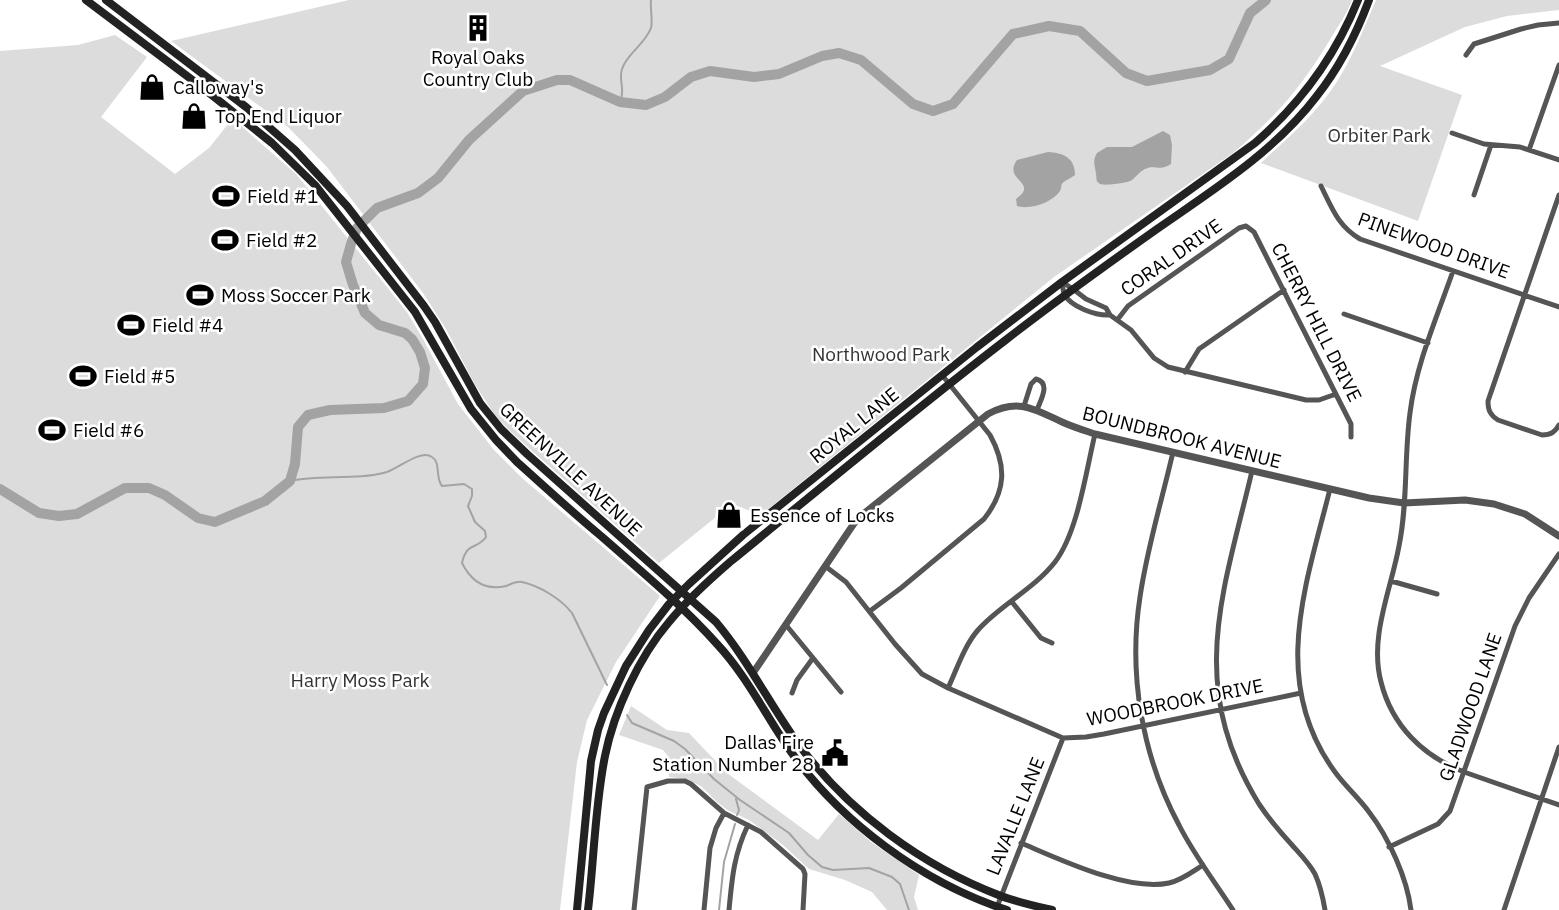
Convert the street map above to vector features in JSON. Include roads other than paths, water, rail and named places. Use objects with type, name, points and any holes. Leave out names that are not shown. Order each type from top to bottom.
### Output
[{"type":"main road","name":"GREENVILLE AVENUE","points":[[106,0],[246,107],[318,173],[425,306],[480,403],[520,448],[706,612],[724,631],[797,742],[834,786],[892,837],[931,862],[1001,896],[1052,910]]},
{"type":"main road","name":"ROYAL LANE","points":[[577,910],[592,761],[598,730],[614,691],[638,647],[673,600],[743,535],[942,375],[1062,282],[1255,143],[1310,86],[1343,34],[1358,0]]},
{"type":"main road","name":"ROYAL LANE","points":[[588,910],[605,757],[611,730],[651,646],[668,622],[690,598],[758,539],[950,384],[1073,289],[1229,178],[1283,134],[1315,98],[1338,66],[1369,0]]},
{"type":"main road","name":"GREENVILLE AVENUE","points":[[92,1],[285,153],[316,185],[415,312],[471,409],[508,454],[673,600],[718,645],[745,679],[788,748],[825,793],[901,858],[944,884],[1007,910]]},
{"type":"main road","points":[[194,81],[201,72]]},
{"type":"main road","points":[[238,117],[246,107]]},
{"type":"main road","points":[[1275,125],[1283,134]]},
{"type":"main road","points":[[285,153],[290,145]]},
{"type":"main road","points":[[585,523],[594,513]]},
{"type":"main road","points":[[614,691],[625,696]]},
{"type":"main road","points":[[788,748],[797,742]]},
{"type":"main road","points":[[825,793],[834,786]]},
{"type":"main road","points":[[870,834],[878,825]]},
{"type":"street","points":[[1466,55],[1474,44],[1521,29],[1559,23]]},
{"type":"street","points":[[1529,150],[1558,75],[1559,65]]},
{"type":"street","points":[[1452,133],[1490,145],[1529,150],[1559,160]]},
{"type":"street","points":[[1474,195],[1490,145]]},
{"type":"street","name":"PINEWOOD DRIVE","points":[[1321,187],[1338,221],[1360,239],[1559,307]]},
{"type":"street","points":[[1559,195],[1488,401],[1492,416],[1498,420],[1542,435],[1555,432],[1559,425]]},
{"type":"street","points":[[1550,220],[1559,223]]},
{"type":"street","name":"CHERRY HILL DRIVE","points":[[1246,226],[1254,232],[1284,289],[1351,424],[1351,437]]},
{"type":"street","name":"CORAL DRIVE","points":[[1118,319],[1128,306],[1239,228],[1246,226]]},
{"type":"street","points":[[1454,271],[1421,365],[1410,413],[1399,549],[1380,626],[1377,657],[1381,682],[1389,707],[1399,723],[1417,744],[1436,758],[1464,772],[1559,804]]},
{"type":"street","points":[[1062,282],[1086,299],[1106,308],[1160,363],[1185,372],[1306,400],[1319,400],[1336,394]]},
{"type":"street","points":[[1062,282],[1065,295],[1086,310],[1102,316],[1110,315]]},
{"type":"street","points":[[1185,372],[1194,355],[1206,342],[1284,289]]},
{"type":"street","points":[[1344,314],[1428,343]]},
{"type":"street","points":[[870,611],[984,519],[993,507],[1002,485],[1000,453],[990,435],[942,375]]},
{"type":"street","points":[[1024,406],[1031,384],[1036,379],[1041,380],[1045,387],[1037,410]]},
{"type":"street","name":"BOUNDBROOK AVENUE","points":[[745,679],[753,673],[857,519],[979,421],[997,409],[1015,405],[1037,410],[1073,428],[1095,434],[1383,501],[1404,503],[1465,500],[1494,504],[1525,514],[1559,536]]},
{"type":"street","points":[[948,688],[977,631],[1047,572],[1068,540],[1095,434]]},
{"type":"street","points":[[1173,452],[1138,609],[1136,659],[1139,703],[1152,760],[1168,802],[1182,831],[1233,910]]},
{"type":"street","points":[[1252,471],[1219,613],[1216,658],[1221,709],[1227,734],[1248,783],[1276,828],[1315,874],[1325,910]]},
{"type":"street","points":[[1330,489],[1301,611],[1297,650],[1301,693],[1314,736],[1326,759],[1371,815],[1389,847],[1405,881],[1411,910]]},
{"type":"street","name":"GLADWOOD LANE","points":[[1389,847],[1430,829],[1445,818],[1454,802],[1516,626],[1529,598],[1559,554]]},
{"type":"street","name":"WOODBROOK DRIVE","points":[[825,566],[846,582],[922,674],[1063,738],[1086,737],[1301,693]]},
{"type":"street","points":[[1391,581],[1437,594]]},
{"type":"street","points":[[1012,601],[1041,638],[1052,643]]},
{"type":"street","points":[[786,625],[841,692]]},
{"type":"street","points":[[792,693],[797,680],[813,658]]},
{"type":"street","name":"LAVALLE LANE","points":[[997,907],[1063,738]]},
{"type":"street","points":[[1504,910],[1559,747]]},
{"type":"street","points":[[634,910],[646,793],[652,785],[668,781],[685,781],[691,784],[724,813],[761,832],[803,869],[803,910]]},
{"type":"street","points":[[704,910],[710,848],[724,813]]},
{"type":"street","points":[[729,910],[735,857],[748,825]]},
{"type":"street","points":[[1021,843],[1091,871],[1140,884],[1175,881],[1203,864]]},
{"type":"waterway","points":[[620,102],[622,69],[651,28],[651,0]]},
{"type":"waterway","points":[[0,489],[39,513],[59,516],[77,514],[125,488],[149,488],[165,495],[198,518],[215,522],[265,501],[290,481],[295,464],[298,427],[308,415],[330,410],[384,408],[408,401],[423,384],[425,368],[420,352],[405,333],[379,325],[365,313],[346,262],[351,244],[357,228],[377,208],[418,193],[438,178],[469,140],[523,91],[557,80],[570,80],[620,102],[646,105],[665,97],[691,77],[710,71],[754,77],[779,74],[822,56],[839,53],[861,60],[913,104],[933,111],[953,104],[1013,34],[1049,26],[1080,31],[1126,73],[1147,81],[1210,70],[1229,59],[1250,13],[1266,0]]},
{"type":"waterway","points":[[290,481],[375,475],[422,455],[432,457],[435,459],[442,486],[464,484],[472,489],[468,506],[475,522],[485,531],[486,537],[464,556],[462,563],[470,575],[485,586],[498,587],[522,582],[556,598],[572,613],[607,685]]},
{"type":"waterway","points":[[627,715],[632,723],[674,741],[685,749],[714,779],[789,833],[822,867],[833,870],[869,868],[892,877],[900,884],[909,910]]},
{"type":"waterway","points":[[736,799],[739,810],[737,815]]},
{"type":"waterway","points":[[719,910],[724,862],[735,824]]},
{"type":"place","name":"Royal Oaks Country Club","points":[[478,28]]},
{"type":"place","name":"Calloway's","points":[[152,87]]},
{"type":"place","name":"Top End Liquor","points":[[194,116]]},
{"type":"place","name":"Field #1","points":[[226,196]]},
{"type":"place","name":"Field #2","points":[[225,240]]},
{"type":"place","name":"Moss Soccer Park","points":[[200,295]]},
{"type":"place","name":"Field #4","points":[[131,325]]},
{"type":"place","name":"Field #5","points":[[83,376]]},
{"type":"place","name":"Field #6","points":[[52,430]]},
{"type":"place","name":"Essence of Locks","points":[[729,515]]},
{"type":"place","name":"Dallas Fire Station Number 28","points":[[835,753]]},
{"type":"park label","name":"Orbiter Park","points":[[1379,135]]},
{"type":"park label","name":"Northwood Park","points":[[881,354]]},
{"type":"park label","name":"Harry Moss Park","points":[[360,680]]}]
